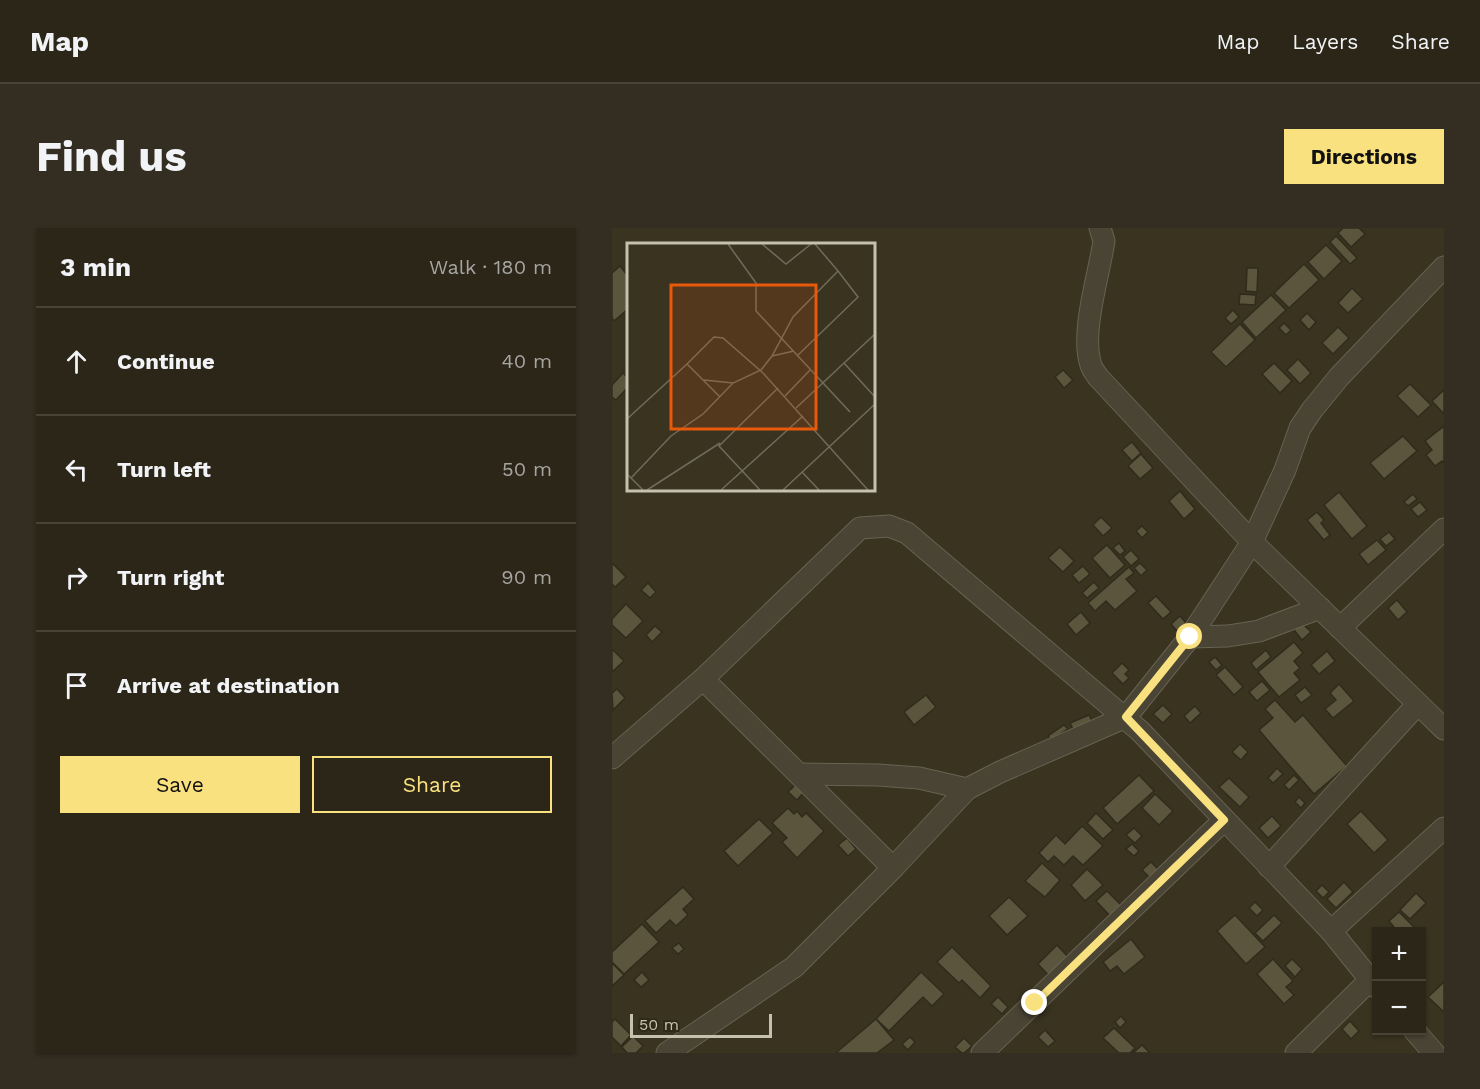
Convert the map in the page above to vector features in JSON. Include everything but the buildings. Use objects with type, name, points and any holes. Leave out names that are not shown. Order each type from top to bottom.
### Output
[{"type":"street","points":[[1100,228],[1104,241],[1089,321],[1088,347],[1091,366],[1098,378],[1252,542],[1444,729]]},
{"type":"street","points":[[667,1053],[794,966],[893,868],[967,789],[1000,772],[1126,717],[1190,637],[1252,542],[1285,470],[1300,428],[1312,410],[1339,377],[1444,267]]},
{"type":"street","points":[[612,758],[703,679],[860,528],[888,526],[907,533],[1126,717],[1331,931],[1372,983]]},
{"type":"street","points":[[1340,628],[1444,529]]},
{"type":"street","points":[[1190,637],[1228,636],[1259,631],[1320,608]]},
{"type":"street","points":[[703,679],[893,868]]},
{"type":"street","points":[[1269,867],[1415,707]]},
{"type":"street","points":[[799,774],[919,778],[967,789]]},
{"type":"street","points":[[982,1053],[1224,820]]},
{"type":"street","points":[[1331,931],[1444,828]]},
{"type":"street","points":[[1296,1053],[1372,985]]},
{"type":"street","points":[[1418,1035],[1434,1053]]},
{"type":"route","points":[[1035,1003],[1224,820],[1126,717],[1190,637]]}]
